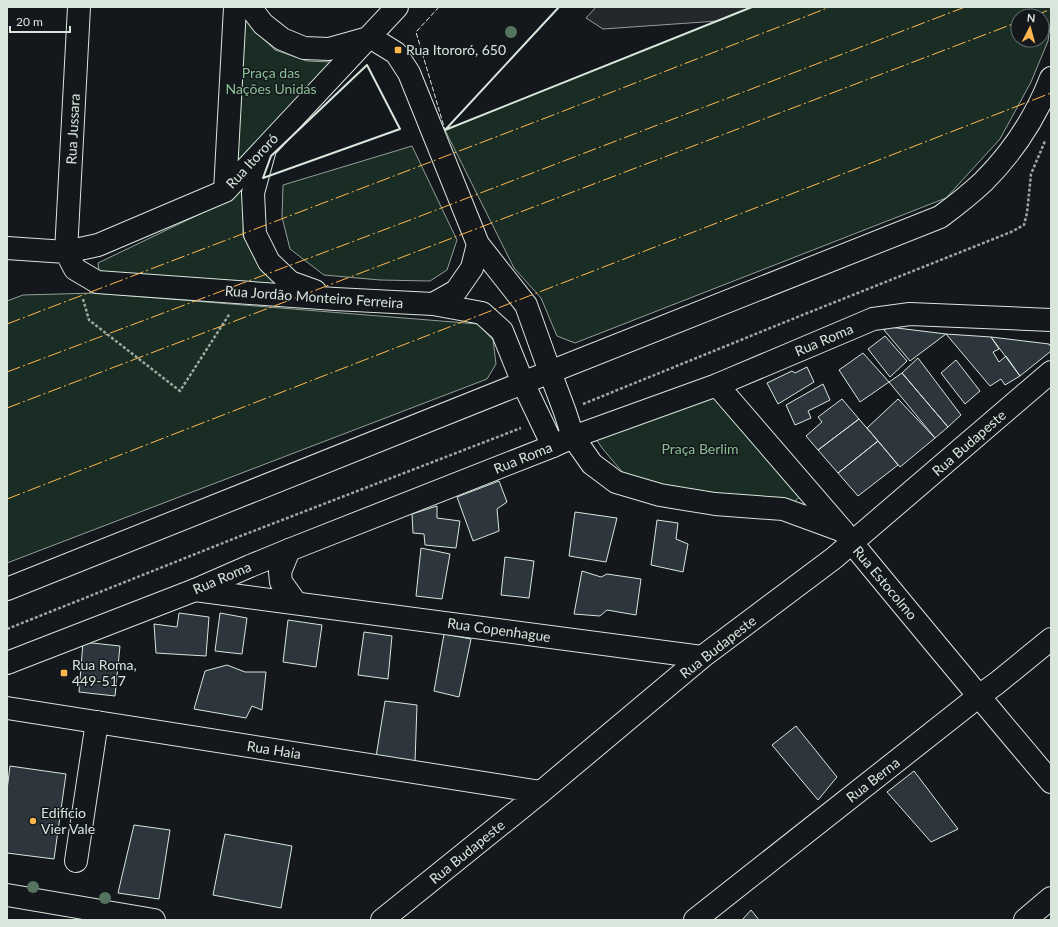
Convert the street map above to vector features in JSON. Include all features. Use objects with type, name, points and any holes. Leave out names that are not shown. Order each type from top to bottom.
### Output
[{"type":"street","name":"Rua Jussara","points":[[70,260],[79,7]]},
{"type":"street","points":[[225,191],[235,7]]},
{"type":"street","points":[[250,7],[263,24],[282,39],[304,48],[329,49],[370,37],[396,53],[409,73],[478,244],[526,305],[565,412],[563,442],[616,482],[660,495],[715,504],[783,509],[847,537]]},
{"type":"street","name":"Rua Itororó","points":[[70,260],[98,245],[225,191],[397,7]]},
{"type":"street","points":[[7,589],[940,217],[962,201],[1001,162],[1033,117],[1051,78]]},
{"type":"street","points":[[265,147],[254,193],[255,234],[269,262],[290,282],[335,299]]},
{"type":"street","points":[[433,304],[456,291],[472,268],[478,244]]},
{"type":"street","name":"Rua Jordão Monteiro Ferreira","points":[[7,248],[70,260],[97,282],[335,299],[433,304],[482,313],[502,331],[522,383],[563,442]]},
{"type":"street","name":"Rua Roma","points":[[7,663],[195,590],[289,550],[563,442],[718,385],[873,319],[910,314],[1051,320]]},
{"type":"street","name":"Rua Budapeste","points":[[382,920],[541,792],[702,657],[834,558],[847,537],[1051,372]]},
{"type":"street","name":"Rua Estocolmo","points":[[718,385],[1051,782]]},
{"type":"street","points":[[289,550],[280,572],[281,582],[296,603]]},
{"type":"street","name":"Rua Copenhague","points":[[195,590],[702,657]]},
{"type":"street","name":"Rua Berna","points":[[695,920],[1051,639]]},
{"type":"street","name":"Rua Haia","points":[[7,708],[541,792]]},
{"type":"street","points":[[76,861],[97,722]]},
{"type":"street","points":[[7,895],[154,920]]},
{"type":"street","points":[[1025,920],[1051,898]]},
{"type":"path","points":[[70,260],[89,320],[180,391],[243,292]]},
{"type":"green space","points":[[752,7],[1051,7],[1050,26],[1050,8],[1010,8],[1010,48],[1045,48],[1031,82],[1000,139],[946,198],[575,343],[557,336],[541,298],[514,268],[445,130]]},
{"type":"green space","name":"Praça das Nações Unidas","points":[[244,15],[251,27],[275,50],[307,61],[330,62],[237,162]]},
{"type":"green space","points":[[412,146],[457,240],[447,270],[430,281],[380,280],[324,275],[290,249],[282,217],[283,185]]},
{"type":"green space","points":[[244,185],[243,236],[261,270],[285,287],[99,271],[98,263],[231,199]]},
{"type":"green space","points":[[95,293],[478,324],[493,340],[496,364],[487,379],[7,563],[7,301],[23,295]]},
{"type":"green space","name":"Praça Berlim","points":[[716,392],[803,494],[794,502],[728,501],[629,480],[602,448],[594,436]]},
{"type":"shaded area","points":[[596,7],[752,7],[718,21],[603,29],[586,18]]},
{"type":"building","points":[[889,327],[946,334],[910,361],[884,330]]},
{"type":"building","points":[[946,334],[991,337],[999,349],[993,352],[999,362],[1006,356],[1020,376],[1005,385],[1001,379],[990,386]]},
{"type":"building","points":[[885,336],[907,361],[890,377],[868,349]]},
{"type":"building","points":[[991,337],[1049,344],[1051,351],[1020,376]]},
{"type":"building","points":[[863,353],[889,382],[860,402],[839,370]]},
{"type":"building","points":[[918,358],[961,415],[948,427],[902,373]]},
{"type":"building","points":[[956,360],[980,391],[965,404],[941,373]]},
{"type":"building","points":[[807,367],[814,382],[778,404],[767,383],[792,371],[795,373]]},
{"type":"building","points":[[902,373],[948,427],[935,438],[889,382]]},
{"type":"building","points":[[823,384],[830,400],[808,411],[811,418],[795,425],[786,405]]},
{"type":"building","points":[[842,399],[859,419],[818,450],[806,436],[822,422],[818,417]]},
{"type":"building","points":[[898,399],[935,438],[900,467],[867,428]]},
{"type":"building","points":[[859,419],[878,441],[838,473],[818,450]]},
{"type":"building","points":[[878,441],[898,465],[858,496],[838,473]]},
{"type":"building","points":[[499,481],[507,502],[497,509],[499,531],[473,541],[457,497]]},
{"type":"building","points":[[437,506],[437,518],[460,521],[456,548],[425,545],[424,534],[413,533],[412,514]]},
{"type":"building","points":[[575,512],[617,518],[606,562],[569,556]]},
{"type":"building","points":[[657,520],[678,523],[676,539],[688,544],[683,572],[651,565]]},
{"type":"building","points":[[421,548],[450,554],[442,599],[416,596]]},
{"type":"building","points":[[505,557],[534,561],[529,598],[501,595]]},
{"type":"building","points":[[582,571],[601,577],[607,574],[641,579],[636,615],[607,610],[600,616],[574,614]]},
{"type":"building","points":[[179,613],[209,617],[206,656],[156,653],[154,624],[177,627]]},
{"type":"building","points":[[220,613],[247,618],[242,654],[215,651]]},
{"type":"building","points":[[288,620],[322,625],[316,667],[283,662]]},
{"type":"building","points":[[364,632],[392,636],[388,679],[358,675]]},
{"type":"building","points":[[444,634],[471,639],[459,697],[434,691]]},
{"type":"building","points":[[83,642],[120,646],[115,696],[79,692]]},
{"type":"building","points":[[227,665],[245,672],[266,672],[262,710],[252,706],[246,718],[194,709],[205,671]]},
{"type":"building","points":[[385,701],[417,705],[415,762],[376,757]]},
{"type":"building","points":[[796,726],[837,777],[818,800],[772,745]]},
{"type":"building","name":"Edifício Vier Vale","points":[[10,766],[66,774],[54,859],[7,853],[7,790]]},
{"type":"building","points":[[914,771],[958,829],[931,842],[887,792]]},
{"type":"building","points":[[134,825],[170,830],[159,899],[118,893]]},
{"type":"building","points":[[225,834],[292,846],[281,908],[213,895]]},
{"type":"building","points":[[751,910],[759,920],[742,920]]},
{"type":"fence","points":[[439,7],[416,32],[445,130]]},
{"type":"wall","points":[[446,129],[559,7]]},
{"type":"wall","points":[[445,130],[752,7]]},
{"type":"wall","points":[[367,65],[400,129],[263,178],[271,156],[367,65]]},
{"type":"power","points":[[7,324],[548,117],[830,7]]},
{"type":"power","points":[[7,372],[410,220],[965,7]]},
{"type":"power","points":[[7,408],[1010,25]]},
{"type":"power","points":[[7,499],[1051,93]]},
{"type":"place","name":"Rua Itororó, 650","points":[[398,50]]},
{"type":"place","name":"Rua Roma, 449-517","points":[[64,673]]},
{"type":"place","name":"Edifício Vier Vale","points":[[33,821]]}]
